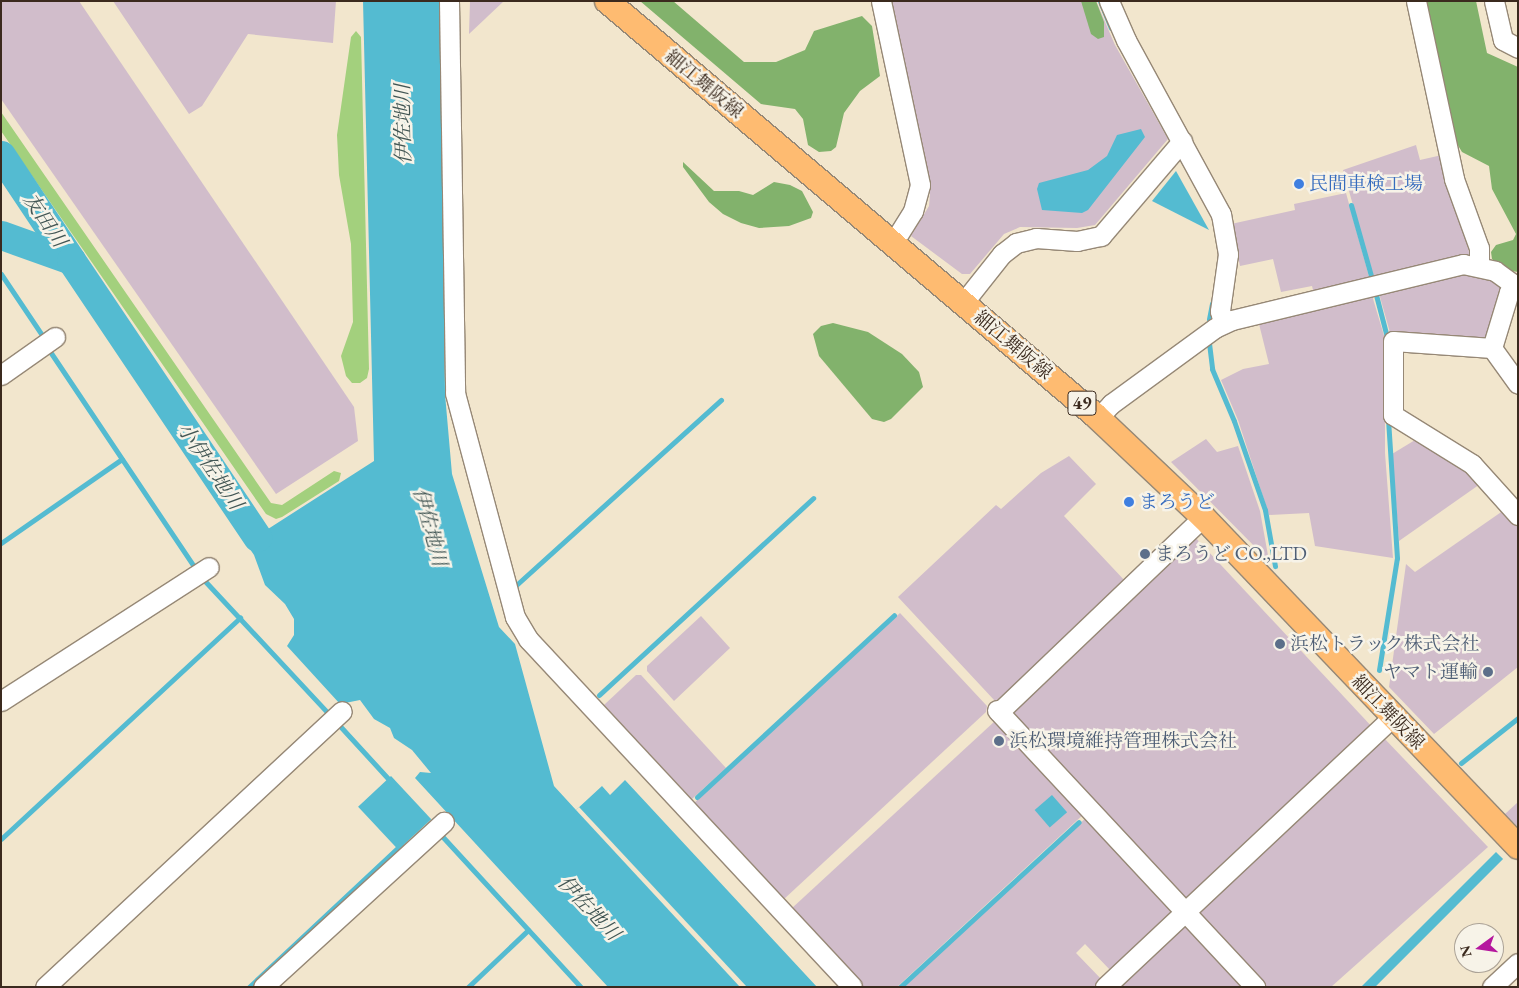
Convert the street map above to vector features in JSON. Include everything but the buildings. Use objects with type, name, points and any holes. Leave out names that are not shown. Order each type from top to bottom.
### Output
[{"type":"main road","name":"細江舞阪線","points":[[607,1],[1098,418],[1203,517],[1518,847]]},
{"type":"street","points":[[449,1],[455,393],[515,618],[528,639],[852,987]]},
{"type":"street","points":[[880,1],[920,185],[913,211],[892,244]]},
{"type":"street","points":[[1109,1],[1126,40],[1216,201],[1224,227],[1228,254],[1220,310],[1223,323]]},
{"type":"street","points":[[1416,1],[1454,179],[1479,248],[1479,266]]},
{"type":"street","points":[[1494,1],[1503,40],[1518,48]]},
{"type":"street","points":[[963,303],[1002,254],[1016,243],[1036,238],[1078,242],[1101,236],[1182,141]]},
{"type":"street","points":[[1098,418],[1111,404],[1223,323],[1452,266],[1479,266],[1495,271],[1516,286],[1509,292],[1492,348]]},
{"type":"street","points":[[1,375],[55,337]]},
{"type":"street","points":[[1492,348],[1393,341],[1393,416],[1472,464],[1518,515]]},
{"type":"street","points":[[1492,348],[1518,384]]},
{"type":"street","points":[[1203,517],[998,711],[1255,987]]},
{"type":"street","points":[[1,702],[209,567]]},
{"type":"street","points":[[45,987],[342,711]]},
{"type":"street","points":[[1106,987],[1393,717]]},
{"type":"street","points":[[263,987],[444,822]]},
{"type":"street","points":[[1492,987],[1518,963]]},
{"type":"shaded area","points":[[1,1],[79,1],[354,407],[358,441],[276,494],[1,99]]},
{"type":"shaded area","points":[[113,1],[336,1],[333,43],[248,34],[202,106],[189,114]]},
{"type":"shaded area","points":[[470,1],[504,1],[469,34]]},
{"type":"shaded area","points":[[888,1],[1096,1],[1115,45],[1168,139],[1095,225],[1077,228],[1020,227],[1004,234],[970,274],[962,274],[911,236],[929,206],[930,194]]},
{"type":"shaded area","points":[[1416,145],[1420,160],[1442,155],[1471,259],[1374,279],[1343,170]]},
{"type":"shaded area","points":[[1346,193],[1370,280],[1314,294],[1312,286],[1281,292],[1273,259],[1240,266],[1231,224],[1295,210],[1294,204]]},
{"type":"shaded area","points":[[1463,270],[1504,284],[1487,343],[1391,336],[1378,290]]},
{"type":"shaded area","points":[[1371,292],[1385,339],[1385,453],[1393,558],[1315,546],[1309,513],[1269,515],[1238,420],[1221,380],[1243,369],[1269,364],[1258,320]]},
{"type":"shaded area","points":[[1420,437],[1483,482],[1399,541],[1392,454]]},
{"type":"shaded area","points":[[1206,439],[1217,452],[1238,446],[1260,511],[1269,561],[1171,462]]},
{"type":"shaded area","points":[[1069,456],[1096,484],[1064,516],[1126,582],[1002,701],[995,701],[898,597],[996,505],[1001,509],[1041,473]]},
{"type":"shaded area","points":[[1507,508],[1518,523],[1518,667],[1434,734],[1389,687],[1406,564],[1415,572]]},
{"type":"shaded area","points":[[1193,535],[1372,727],[1187,900],[1008,708]]},
{"type":"shaded area","points":[[900,613],[987,706],[986,712],[783,900],[693,804]]},
{"type":"shaded area","points":[[701,616],[730,648],[674,701],[647,671],[647,666]]},
{"type":"shaded area","points":[[636,675],[641,675],[726,768],[692,799],[604,705]]},
{"type":"shaded area","points":[[995,721],[1001,721],[1086,812],[897,987],[863,987],[791,909]]},
{"type":"shaded area","points":[[1383,737],[1488,847],[1331,987],[1262,987],[1194,914]]},
{"type":"shaded area","points":[[1518,802],[1518,827],[1505,814]]},
{"type":"shaded area","points":[[1089,815],[1179,912],[1113,973],[1085,944],[1076,953],[1104,982],[1098,987],[904,987]]},
{"type":"shaded area","points":[[1183,921],[1249,987],[1113,987]]},
{"type":"green space","points":[[640,1],[673,1],[744,62],[776,62],[805,50],[814,31],[862,16],[872,26],[880,76],[860,91],[844,113],[836,147],[831,151],[819,152],[808,145],[803,119],[795,109],[761,104]]},
{"type":"green space","points":[[1081,1],[1096,1],[1104,22],[1104,37],[1098,39],[1091,34]]},
{"type":"green space","points":[[1425,1],[1476,1],[1487,53],[1518,67],[1518,272],[1505,270],[1492,259],[1491,252],[1496,245],[1513,240],[1516,234],[1492,189],[1489,166],[1462,152],[1456,142]]},
{"type":"green space","points":[[356,31],[361,37],[369,369],[367,378],[360,383],[352,383],[346,376],[341,356],[353,322],[351,244],[339,175],[337,135],[351,37]]},
{"type":"green space","points":[[1,112],[271,503],[282,505],[334,471],[341,473],[339,481],[282,517],[276,519],[266,514],[1,131]]},
{"type":"green space","points":[[683,162],[714,191],[739,191],[753,195],[774,182],[790,185],[802,191],[813,212],[811,218],[789,226],[759,228],[741,223],[723,214],[709,202],[683,167]]},
{"type":"green space","points":[[833,323],[868,332],[902,354],[919,372],[923,387],[891,419],[884,422],[872,419],[819,356],[813,334],[821,326]]},
{"type":"water","name":"伊佐地川","points":[[363,1],[441,1],[445,394],[452,474],[499,627],[515,644],[554,786],[576,810],[602,786],[610,795],[625,780],[817,987],[608,987],[415,778],[420,772],[431,773],[412,750],[394,738],[390,728],[374,719],[360,700],[340,704],[287,646],[294,635],[294,619],[285,604],[265,585],[254,555],[241,536],[235,505],[251,513],[268,529],[374,461]]},
{"type":"water","points":[[1141,129],[1145,137],[1088,210],[1082,213],[1042,210],[1037,189],[1039,183],[1088,170],[1107,156],[1117,135]]},
{"type":"water","points":[[1176,171],[1209,230],[1152,201]]},
{"type":"water","points":[[391,776],[431,819],[398,850],[358,807]]},
{"type":"water","points":[[1052,795],[1067,812],[1050,827],[1035,810]]},
{"type":"water","points":[[1496,852],[1503,859],[1375,987],[1361,987]]},
{"type":"pier","points":[[579,807],[747,987],[740,987],[576,810]]},
{"type":"waterway","points":[[1100,1],[1111,28]]},
{"type":"waterway","name":"友田川","points":[[1,155],[71,260]]},
{"type":"waterway","points":[[1351,205],[1372,279]]},
{"type":"waterway","name":"小伊佐地川","points":[[1,235],[71,260],[257,537]]},
{"type":"waterway","points":[[1,274],[42,335]]},
{"type":"waterway","points":[[1375,291],[1388,341]]},
{"type":"waterway","points":[[1209,319],[1212,303]]},
{"type":"waterway","points":[[1209,343],[1212,369],[1234,421],[1265,510],[1275,566]]},
{"type":"waterway","points":[[49,350],[193,565]]},
{"type":"waterway","points":[[514,587],[721,400]]},
{"type":"waterway","points":[[1379,670],[1397,558],[1388,417]]},
{"type":"waterway","points":[[1,543],[122,459]]},
{"type":"waterway","points":[[599,695],[813,498]]},
{"type":"waterway","points":[[203,579],[328,713]]},
{"type":"waterway","points":[[697,797],[894,615]]},
{"type":"waterway","points":[[1,839],[240,618]]},
{"type":"waterway","points":[[1461,763],[1518,718]]},
{"type":"waterway","points":[[339,725],[393,784]]},
{"type":"waterway","points":[[900,987],[1079,822]]},
{"type":"waterway","points":[[441,835],[581,987]]},
{"type":"waterway","points":[[249,987],[401,845]]},
{"type":"waterway","points":[[468,987],[528,930]]},
{"type":"place","name":"民間車検工場","points":[[1299,184]]},
{"type":"place","name":"まろうど","points":[[1129,502]]},
{"type":"place","name":"まろうど CO.,LTD","points":[[1145,554]]},
{"type":"place","name":"浜松トラック株式会社","points":[[1280,644]]},
{"type":"place","name":"ヤマト運輸","points":[[1488,672]]},
{"type":"place","name":"浜松環境維持管理株式会社","points":[[999,741]]}]
